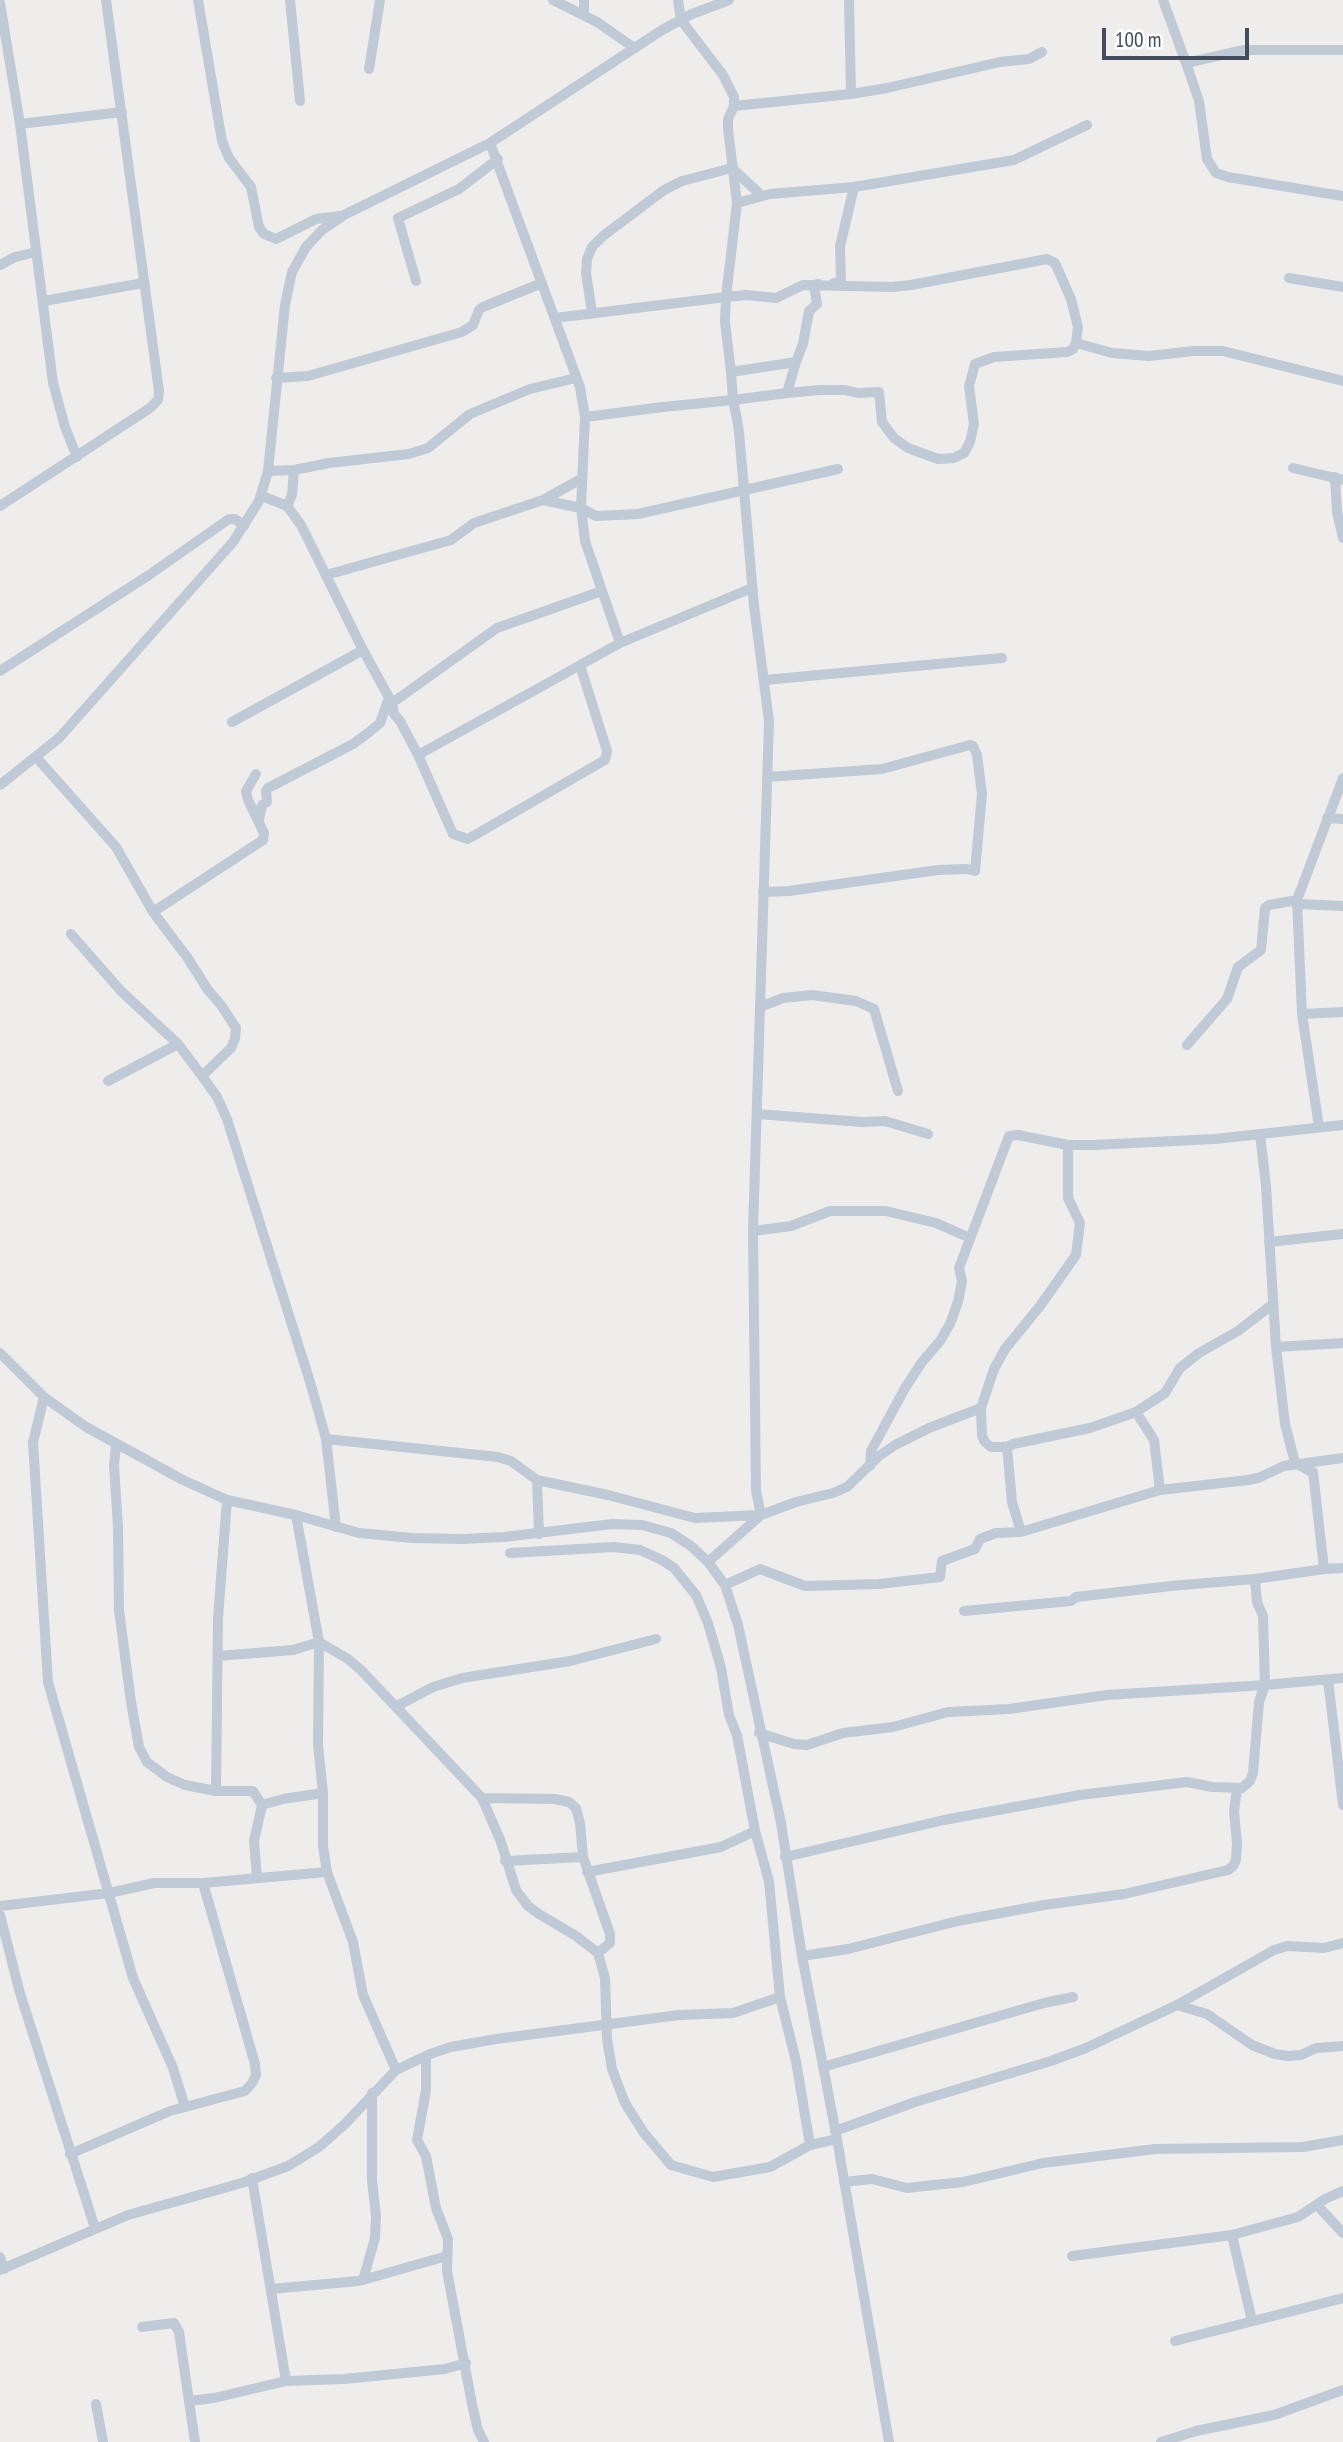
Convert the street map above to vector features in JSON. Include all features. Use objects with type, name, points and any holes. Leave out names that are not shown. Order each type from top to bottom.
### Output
[{"type":"street","points":[[0,506],[150,408],[158,400],[159,391],[106,0]]},
{"type":"street","points":[[198,0],[222,141],[229,158],[251,187],[259,227],[264,234],[276,239],[316,219],[344,215]]},
{"type":"street","points":[[290,0],[300,101]]},
{"type":"street","points":[[369,69],[380,0]]},
{"type":"street","points":[[553,0],[584,15],[633,47]]},
{"type":"street","points":[[584,0],[584,15]]},
{"type":"street","points":[[678,0],[681,20],[730,86],[734,97],[734,106],[728,119],[737,203],[725,322],[739,432],[752,588],[769,721],[753,1231],[756,1491],[761,1515]]},
{"type":"street","points":[[0,785],[60,738],[149,640],[233,542],[262,496],[268,471],[285,305],[292,272],[306,247],[322,230],[344,215],[490,143],[633,47],[681,20],[729,0]]},
{"type":"street","points":[[849,0],[851,94]]},
{"type":"street","points":[[1163,0],[1199,101],[1208,159],[1216,173],[1343,196]]},
{"type":"street","points":[[0,3],[2,42],[20,124],[53,383],[76,457]]},
{"type":"street","points":[[1186,63],[1244,50],[1343,50]]},
{"type":"street","points":[[734,106],[851,94],[1000,62],[1029,59],[1042,52]]},
{"type":"street","points":[[20,124],[122,112]]},
{"type":"street","points":[[737,203],[762,196],[854,187],[1014,160],[1087,125]]},
{"type":"street","points":[[490,143],[576,378],[585,417],[581,479],[585,541],[620,643]]},
{"type":"street","points":[[416,281],[398,218],[459,189],[498,159]]},
{"type":"street","points":[[732,168],[762,196]]},
{"type":"street","points":[[592,313],[586,274],[587,259],[592,247],[672,185],[732,168]]},
{"type":"street","points":[[814,285],[841,283],[840,246],[854,187]]},
{"type":"street","points":[[0,265],[15,257],[36,252]]},
{"type":"street","points":[[555,318],[746,295],[776,298],[803,285],[892,287],[1051,260],[1055,263],[1071,299],[1077,327],[1076,343],[1073,349],[1067,352],[994,357],[975,364],[969,386],[974,424],[970,442],[964,453],[954,458],[938,459],[908,448],[894,438],[882,422],[879,391],[858,393],[820,390],[585,417]]},
{"type":"street","points":[[1289,278],[1343,287]]},
{"type":"street","points":[[44,301],[143,284]]},
{"type":"street","points":[[276,378],[307,376],[463,332],[473,325],[483,307],[542,284]]},
{"type":"street","points":[[788,393],[807,330],[809,311],[817,304],[814,285]]},
{"type":"street","points":[[1076,343],[1112,353],[1149,356],[1223,351],[1343,381]]},
{"type":"street","points":[[731,372],[796,362]]},
{"type":"street","points":[[268,471],[294,470],[329,463],[409,454],[428,448],[470,414],[483,408],[530,389],[576,378]]},
{"type":"street","points":[[1293,468],[1339,478],[1337,512],[1343,538]]},
{"type":"street","points":[[543,500],[581,508],[596,516],[639,514],[838,469]]},
{"type":"street","points":[[287,506],[292,495],[294,470]]},
{"type":"street","points":[[326,575],[451,540],[474,523],[543,500],[581,479]]},
{"type":"street","points":[[262,496],[287,506],[301,525],[391,701],[394,714],[418,755],[453,834],[468,839],[605,760],[607,751],[580,665]]},
{"type":"street","points":[[0,671],[149,575],[229,519],[235,519],[244,526]]},
{"type":"street","points":[[418,755],[620,643],[752,588]]},
{"type":"street","points":[[259,821],[262,805],[267,802],[268,788],[353,744],[380,723],[391,701],[497,628],[602,591]]},
{"type":"street","points":[[232,722],[363,650]]},
{"type":"street","points":[[765,680],[1002,658]]},
{"type":"street","points":[[763,892],[823,887],[938,870],[975,871],[982,794],[977,755],[970,745],[882,769],[767,777]]},
{"type":"street","points":[[36,757],[116,847],[153,912],[236,1028],[231,1048],[202,1076]]},
{"type":"street","points":[[153,912],[263,840],[264,833],[247,800],[246,791],[256,774]]},
{"type":"street","points":[[1319,1127],[1301,1014],[1297,902],[1343,778]]},
{"type":"street","points":[[1327,818],[1343,819]]},
{"type":"street","points":[[1187,1045],[1227,999],[1238,967],[1261,950],[1265,908],[1269,905],[1297,902],[1343,906]]},
{"type":"street","points":[[71,934],[121,990],[178,1044],[217,1097],[227,1119],[326,1438],[336,1527]]},
{"type":"street","points":[[760,1007],[783,998],[812,995],[856,1001],[874,1009],[898,1091]]},
{"type":"street","points":[[1301,1014],[1343,1012]]},
{"type":"street","points":[[108,1081],[178,1044]]},
{"type":"street","points":[[757,1114],[862,1122],[885,1121],[928,1134]]},
{"type":"street","points":[[870,1466],[871,1451],[905,1388],[950,1324],[962,1281],[959,1268],[1009,1136],[1018,1135],[1068,1145],[1215,1139],[1343,1125]]},
{"type":"street","points":[[1260,1135],[1266,1186],[1276,1347],[1285,1424],[1295,1463],[1313,1472],[1324,1569]]},
{"type":"street","points":[[1068,1145],[1068,1198],[1080,1223],[1076,1255],[1005,1349],[995,1369],[981,1408],[981,1426],[985,1442],[991,1447],[1007,1447],[1090,1428],[1136,1412],[1166,1392],[1180,1368],[1199,1353],[1238,1331],[1273,1304]]},
{"type":"street","points":[[753,1231],[791,1226],[830,1210],[886,1211],[936,1223],[970,1238]]},
{"type":"street","points":[[1269,1242],[1343,1234]]},
{"type":"street","points":[[1276,1347],[1343,1343]]},
{"type":"street","points":[[0,1353],[44,1397],[86,1427],[183,1480],[227,1500],[296,1515],[359,1533],[412,1538],[462,1539],[539,1534],[612,1524],[642,1525],[671,1533],[691,1545],[708,1562],[725,1585],[738,1625],[759,1733],[781,1823],[802,1956],[889,2442]]},
{"type":"street","points":[[44,1397],[33,1442],[48,1682],[133,1978],[173,2068],[185,2107]]},
{"type":"street","points":[[326,1438],[498,1457],[511,1461],[537,1480],[695,1518],[761,1515],[847,1487],[879,1456],[912,1435],[981,1408]]},
{"type":"street","points":[[1136,1412],[1154,1440],[1160,1490]]},
{"type":"street","points":[[116,1445],[114,1465],[119,1610],[139,1747],[147,1762],[167,1777],[185,1785],[216,1791],[253,1791],[262,1805],[254,1841],[257,1878]]},
{"type":"street","points":[[1007,1447],[1012,1502],[1021,1532]]},
{"type":"street","points":[[725,1585],[760,1569],[805,1586],[879,1584],[940,1577],[942,1561],[975,1549],[980,1539],[996,1533],[1021,1532],[1160,1490],[1248,1480],[1295,1463],[1343,1458]]},
{"type":"street","points":[[537,1480],[539,1534]]},
{"type":"street","points":[[216,1791],[219,1594],[227,1500]]},
{"type":"street","points":[[296,1515],[319,1642],[318,1745],[323,1793],[323,1846],[327,1872],[353,1941],[363,1995],[396,2070]]},
{"type":"street","points":[[708,1562],[761,1515]]},
{"type":"street","points":[[510,1553],[626,1547],[640,1550],[674,1568],[696,1595],[716,1650],[729,1715],[737,1735],[755,1831],[769,1881],[780,1997],[796,2061],[810,2145]]},
{"type":"street","points":[[964,1611],[1071,1601],[1076,1597],[1343,1567]]},
{"type":"street","points":[[785,1857],[944,1820],[1080,1795],[1187,1782],[1242,1788],[1250,1781],[1253,1773],[1259,1702],[1265,1685],[1263,1616],[1257,1602],[1255,1579]]},
{"type":"street","points":[[397,1706],[433,1686],[463,1678],[570,1661],[656,1639]]},
{"type":"street","points":[[218,1656],[293,1650],[319,1642],[348,1659],[397,1706],[482,1798],[501,1842],[516,1890],[528,1906],[598,1953],[605,1979],[606,2024],[612,2069],[625,2103],[644,2133],[671,2165],[713,2177],[770,2167],[810,2145],[915,2102],[1086,2048],[1177,2005],[1275,1950],[1287,1947],[1324,1948],[1343,1943]]},
{"type":"street","points":[[759,1733],[794,1744],[807,1745],[843,1733],[893,1727],[948,1712],[1009,1709],[1107,1695],[1343,1678]]},
{"type":"street","points":[[1328,1679],[1343,1805]]},
{"type":"street","points":[[802,1956],[848,1950],[958,1921],[1124,1894],[1228,1870],[1236,1860],[1234,1811],[1237,1789]]},
{"type":"street","points":[[262,1805],[323,1793]]},
{"type":"street","points":[[482,1798],[555,1799],[569,1802],[576,1808],[587,1872],[610,1934],[610,1943],[598,1953]]},
{"type":"street","points":[[587,1872],[721,1847],[755,1831]]},
{"type":"street","points":[[505,1861],[583,1857]]},
{"type":"street","points":[[0,1906],[109,1893],[154,1883],[203,1882],[327,1872]]},
{"type":"street","points":[[69,2154],[140,2122],[245,2091],[256,2075],[203,1882]]},
{"type":"street","points":[[0,1915],[19,1990],[69,2154],[95,2228]]},
{"type":"street","points":[[0,2257],[2,2269],[95,2228],[242,2183],[288,2166],[318,2147],[345,2124],[396,2070],[451,2047],[679,2015],[733,2013],[780,1997]]},
{"type":"street","points":[[823,2067],[1073,1997]]},
{"type":"street","points":[[1177,2005],[1207,2014],[1252,2045],[1275,2054],[1301,2055],[1316,2048],[1343,2046]]},
{"type":"street","points":[[426,2056],[426,2090],[417,2140],[426,2155],[436,2208],[448,2239],[447,2271],[472,2404],[478,2430],[484,2442]]},
{"type":"street","points":[[363,2280],[375,2238],[372,2093]]},
{"type":"street","points":[[844,2182],[872,2179],[907,2188],[963,2182],[1079,2157],[1178,2148],[1303,2147],[1343,2140]]},
{"type":"street","points":[[252,2178],[286,2381]]},
{"type":"street","points":[[1072,2256],[1232,2235],[1297,2217],[1343,2191]]},
{"type":"street","points":[[1317,2205],[1343,2233]]},
{"type":"street","points":[[1232,2235],[1252,2321]]},
{"type":"street","points":[[271,2289],[363,2280],[447,2256]]},
{"type":"street","points":[[1175,2341],[1343,2298]]},
{"type":"street","points":[[142,2327],[174,2323],[179,2332],[195,2442]]},
{"type":"street","points":[[189,2401],[214,2398],[286,2381],[344,2379],[445,2369],[466,2363]]},
{"type":"street","points":[[1161,2442],[1196,2431],[1274,2415],[1343,2389]]},
{"type":"street","points":[[96,2404],[103,2442]]}]
